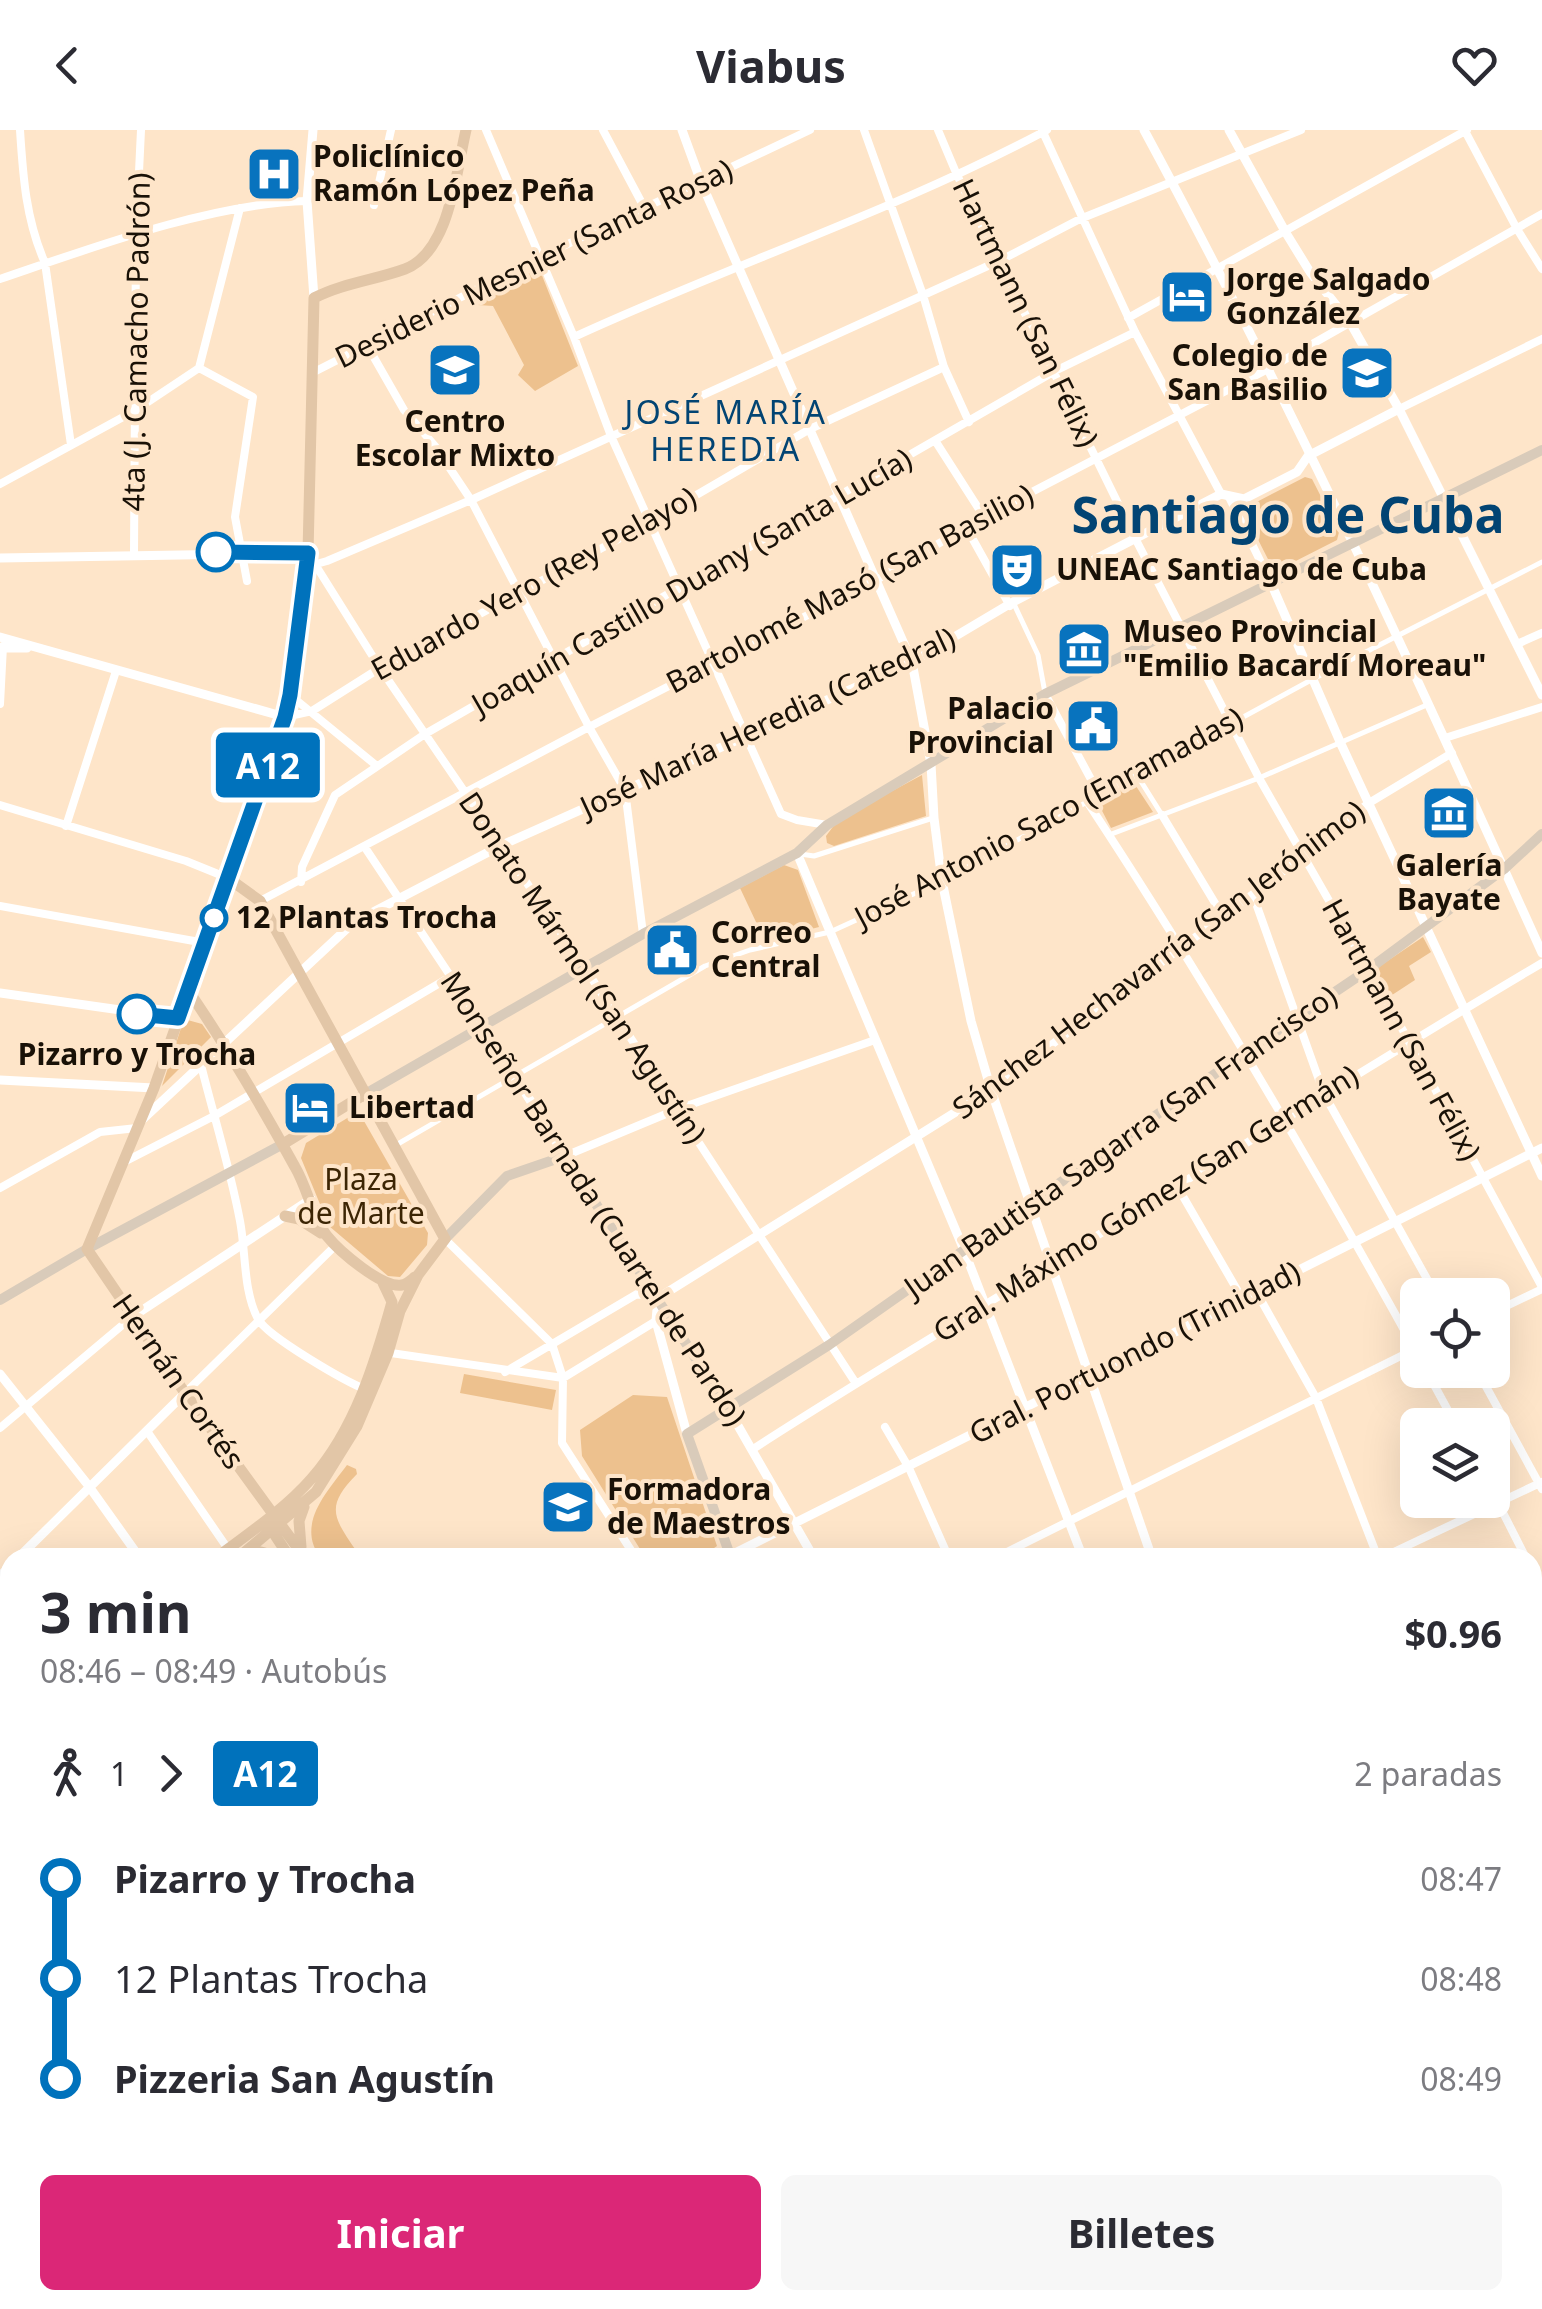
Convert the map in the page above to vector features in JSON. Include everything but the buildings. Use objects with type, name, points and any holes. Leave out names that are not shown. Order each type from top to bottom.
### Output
[{"type":"main road","points":[[86,1250],[154,1088],[285,717],[310,562],[314,298],[333,288],[410,267],[427,256],[438,240],[466,130]]},
{"type":"main road","points":[[0,1300],[283,1144],[643,934],[797,853],[826,824],[1045,694],[1542,450]]},
{"type":"main road","name":"Juan Bautista Sagarra (San Francisco)","points":[[688,1434],[829,1345],[1369,969],[1504,869],[1542,834]]},
{"type":"main road","points":[[228,878],[260,901],[445,1239]]},
{"type":"main road","points":[[188,990],[283,1144],[311,1198],[318,1221],[332,1241]]},
{"type":"main road","points":[[178,1018],[196,1016],[210,1022]]},
{"type":"main road","points":[[302,1548],[298,1522],[344,1450],[418,1275],[445,1239],[508,1176],[565,1156]]},
{"type":"main road","name":"Monseñor Barnada (Cuartel de Pardo)","points":[[565,1156],[728,1410]]},
{"type":"main road","points":[[285,1216],[305,1222],[383,1283],[392,1302],[383,1352]]},
{"type":"main road","name":"Hernán Cortés","points":[[86,1250],[272,1512],[276,1528]]},
{"type":"main road","points":[[383,1283],[402,1285],[418,1275]]},
{"type":"main road","points":[[241,1548],[272,1512],[312,1478],[367,1390]]},
{"type":"main road","points":[[688,1434],[727,1548]]},
{"type":"main road","points":[[245,1548],[306,1504]]},
{"type":"main road","points":[[276,1528],[296,1548]]},
{"type":"main road","points":[[276,1528],[283,1548]]},
{"type":"street","points":[[20,130],[24,191],[33,236],[45,264],[71,445]]},
{"type":"street","name":"4ta (J. Camacho Padrón)","points":[[134,554],[136,235],[141,130]]},
{"type":"street","points":[[313,130],[308,202],[314,298]]},
{"type":"street","points":[[374,205],[391,130]]},
{"type":"street","points":[[486,130],[574,338],[610,436],[781,814],[826,824]]},
{"type":"street","points":[[603,130],[646,209]]},
{"type":"street","points":[[682,130],[701,182],[912,662],[931,764],[942,881],[971,1020],[1149,1548]]},
{"type":"street","name":"Desiderio Mesnier (Santa Rosa)","points":[[312,373],[540,256],[810,130]]},
{"type":"street","points":[[864,130],[944,367],[969,422]]},
{"type":"street","name":"Hartmann (San Félix)","points":[[938,130],[1095,457],[1260,778],[1410,1041],[1542,1288]]},
{"type":"street","points":[[1144,130],[1268,369],[1445,738],[1542,954]]},
{"type":"street","points":[[1229,130],[1286,234],[1351,324],[1399,409],[1542,695]]},
{"type":"street","points":[[0,558],[240,552],[310,562],[470,500],[923,296],[1080,219],[1301,130]]},
{"type":"street","points":[[574,338],[739,264],[957,175],[1044,131],[1080,219],[1128,318],[1270,584],[1542,1176]]},
{"type":"street","points":[[1128,318],[1466,131],[1542,269]]},
{"type":"street","points":[[0,279],[136,235],[240,208],[308,202]]},
{"type":"street","points":[[0,484],[136,410],[199,368],[240,208]]},
{"type":"street","name":"Bartolomé Masó (San Basilio)","points":[[260,901],[589,726],[878,579],[966,526],[1351,324],[1542,214]]},
{"type":"street","name":"Joaquín Castillo Duany (Santa Lucía)","points":[[301,882],[302,866],[335,795],[425,734],[1055,372],[1135,332]]},
{"type":"street","name":"José María Heredia (Catedral)","points":[[139,1124],[354,922],[502,844],[912,662],[1136,538],[1224,496],[1244,499],[1297,472],[1308,456],[1542,339]]},
{"type":"street","points":[[368,347],[404,410],[435,446],[470,500],[625,790],[643,934]]},
{"type":"street","name":"Eduardo Yero (Rey Pelayo)","points":[[285,717],[312,711],[380,668],[650,522],[810,429],[944,367]]},
{"type":"street","points":[[199,368],[253,397],[236,517],[248,580]]},
{"type":"street","points":[[936,442],[984,517]]},
{"type":"street","points":[[1297,472],[1307,470],[1318,476]]},
{"type":"street","points":[[966,526],[1038,653],[1045,694],[1100,796]]},
{"type":"street","name":"Donato Mármol (San Agustín)","points":[[310,562],[678,1108],[855,1382]]},
{"type":"street","name":"José Antonio Saco (Enramadas)","points":[[394,1146],[705,966],[750,950],[830,932],[942,881],[1313,678],[1542,562]]},
{"type":"street","points":[[1517,644],[1542,633]]},
{"type":"street","points":[[0,704],[1,644],[40,648],[285,717]]},
{"type":"street","points":[[66,826],[116,671]]},
{"type":"street","points":[[290,695],[377,766]]},
{"type":"street","points":[[1109,835],[1260,778],[1429,704]]},
{"type":"street","points":[[1445,738],[1542,708]]},
{"type":"street","name":"Sánchez Hechavarría (San Jerónimo)","points":[[505,1372],[638,1294],[658,1298],[992,1090],[1224,918],[1293,864],[1300,853],[1369,803],[1452,753]]},
{"type":"street","points":[[1137,776],[1224,918]]},
{"type":"street","points":[[1088,802],[1246,1052],[1400,1322]]},
{"type":"street","points":[[0,805],[228,878]]},
{"type":"street","points":[[797,853],[814,856],[934,818]]},
{"type":"street","name":"Monseñor Barnada (Cuartel de Pardo)","points":[[364,846],[565,1156]]},
{"type":"street","points":[[797,853],[986,1304],[1079,1548]]},
{"type":"street","points":[[1253,895],[1324,1094],[1427,1278]]},
{"type":"street","points":[[0,906],[205,943]]},
{"type":"street","name":"Gral. Máximo Gómez (San Germán)","points":[[753,1449],[1284,1117],[1542,962]]},
{"type":"street","points":[[124,1162],[214,1116],[450,977]]},
{"type":"street","points":[[0,993],[178,1018]]},
{"type":"street","points":[[565,1156],[678,1108],[874,1040]]},
{"type":"street","points":[[200,1064],[231,1173],[259,1322],[336,1377],[367,1390]]},
{"type":"street","points":[[0,1080],[154,1088]]},
{"type":"street","points":[[0,1188],[100,1132],[139,1124]]},
{"type":"street","name":"Gral. Portuondo (Trinidad)","points":[[747,1548],[1542,1148]]},
{"type":"street","points":[[1177,1186],[1243,1300]]},
{"type":"street","points":[[0,1428],[132,1317],[311,1198]]},
{"type":"street","points":[[445,1239],[552,1344],[563,1378],[562,1443],[630,1548]]},
{"type":"street","points":[[28,1548],[259,1322],[332,1241]]},
{"type":"street","points":[[1510,1304],[1542,1288]]},
{"type":"street","points":[[1257,1293],[1316,1398],[1376,1548]]},
{"type":"street","points":[[658,1298],[656,1321],[688,1434]]},
{"type":"street","points":[[383,1352],[563,1378],[656,1321],[676,1326]]},
{"type":"street","points":[[1015,1548],[1400,1359]]},
{"type":"street","points":[[0,1374],[133,1548]]},
{"type":"street","points":[[1487,1388],[1541,1485],[1510,1498]]},
{"type":"street","name":"Monseñor Barnada (Cuartel de Pardo)","points":[[728,1410],[809,1548]]},
{"type":"street","points":[[884,1428],[908,1468],[944,1548]]},
{"type":"street","points":[[147,1430],[232,1548]]},
{"type":"street","points":[[1401,1548],[1465,1518]]},
{"type":"street","points":[[1507,1518],[1521,1548]]},
{"type":"green space","points":[[539,268],[578,366],[535,391],[518,375],[524,365],[493,306],[478,305],[478,298]]},
{"type":"green space","points":[[1305,477],[1312,479],[1339,532],[1337,540],[1280,569],[1272,567],[1245,514],[1247,507]]},
{"type":"green space","points":[[922,775],[926,816],[834,846],[827,843],[826,836],[838,820]]},
{"type":"green space","points":[[1134,783],[1153,812],[1111,828],[1098,803]]},
{"type":"green space","points":[[784,865],[798,870],[819,927],[765,941],[740,888]]},
{"type":"green space","points":[[1423,937],[1431,952],[1409,966],[1415,980],[1389,997],[1374,970]]},
{"type":"green space","points":[[184,1019],[202,1024],[211,1037],[162,1086]]},
{"type":"green space","name":"Plaza de Marte","points":[[360,1114],[428,1233],[427,1245],[400,1277],[388,1276],[329,1226],[301,1158],[306,1143]]},
{"type":"green space","points":[[464,1374],[556,1390],[552,1410],[460,1393]]},
{"type":"green space","points":[[633,1395],[667,1397],[717,1546],[639,1548],[582,1456],[580,1430]]},
{"type":"green space","points":[[347,1465],[356,1469],[357,1474],[336,1504],[338,1521],[354,1548],[315,1548],[311,1532],[323,1497]]},
{"type":"bus line","name":"A12","points":[[137,1014],[178,1018],[290,695],[308,553],[216,552]]},
{"type":"place","name":"Policlínico Ramón López Peña","points":[[274,174]]},
{"type":"place","name":"Jorge Salgado González","points":[[1187,297]]},
{"type":"place","name":"Centro Escolar Mixto","points":[[455,370]]},
{"type":"place","name":"Colegio de San Basilio","points":[[1367,373]]},
{"type":"place","name":"UNEAC Santiago de Cuba","points":[[1017,570]]},
{"type":"place","name":"Museo Provincial \"Emilio Bacardí Moreau\"","points":[[1084,649]]},
{"type":"place","name":"Palacio Provincial","points":[[1093,726]]},
{"type":"place","name":"Galería Bayate","points":[[1449,813]]},
{"type":"place","name":"12 Plantas Trocha","points":[[214,918]]},
{"type":"place","name":"Correo Central","points":[[672,950]]},
{"type":"place","name":"Pizarro y Trocha","points":[[137,1014]]},
{"type":"place","name":"Libertad","points":[[310,1108]]},
{"type":"place","name":"Formadora de Maestros","points":[[568,1507]]},
{"type":"district","name":"JOSÉ MARÍA HEREDIA","points":[[726,432]]},
{"type":"district","name":"Santiago de Cuba","points":[[1288,515]]}]
